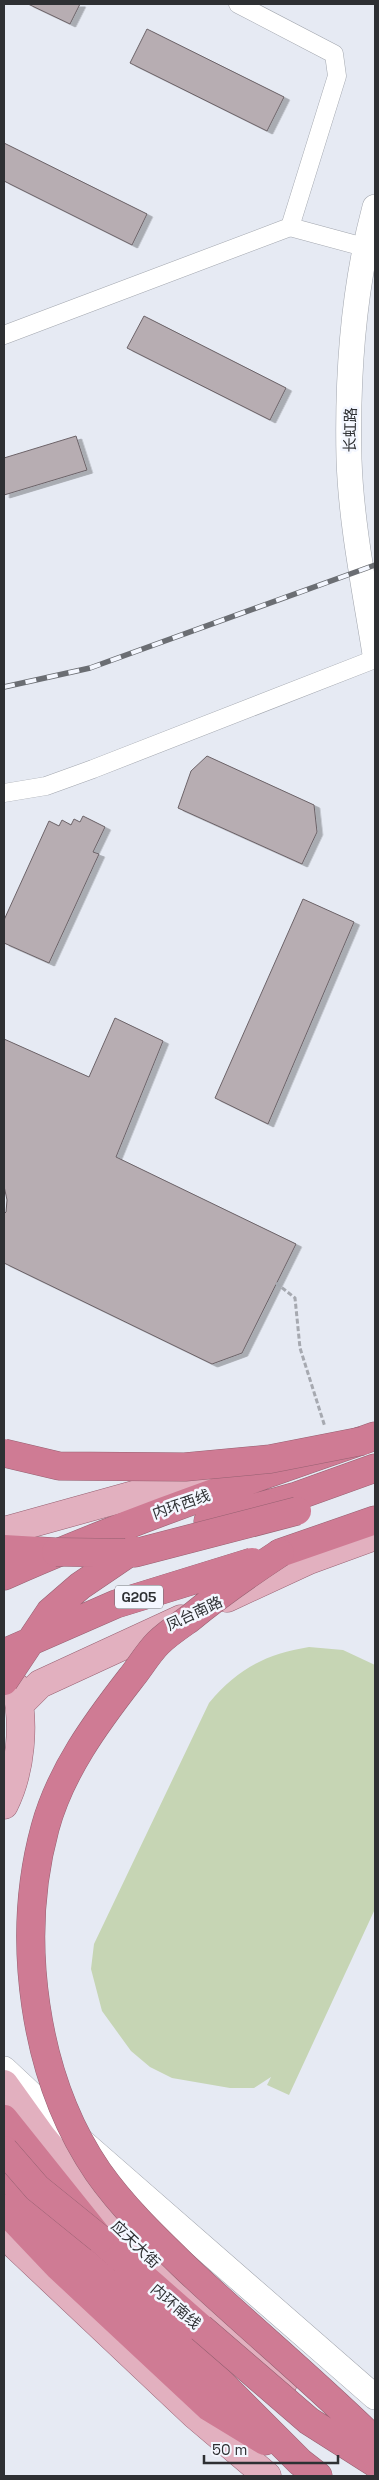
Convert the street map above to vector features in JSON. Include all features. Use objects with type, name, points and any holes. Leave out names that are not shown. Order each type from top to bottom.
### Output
[{"type":"highway","points":[[4,1453],[59,1466],[184,1467],[270,1459],[371,1434]]},
{"type":"highway","name":"内环西线","points":[[4,1576],[80,1542],[371,1434]]},
{"type":"highway","points":[[4,1681],[50,1612],[80,1586],[155,1536],[297,1496],[375,1468]]},
{"type":"highway","points":[[4,1549],[135,1553],[297,1511],[375,1486]]},
{"type":"highway","name":"G205","points":[[4,1653],[116,1604],[280,1553],[375,1520]]},
{"type":"highway","points":[[280,1553],[223,1591],[158,1643],[115,1698],[72,1762],[45,1827],[33,1894],[31,1968],[41,2033],[61,2106],[98,2172],[138,2221],[216,2296],[326,2392],[375,2441]]},
{"type":"highway","name":"内环南线","points":[[4,2119],[100,2239],[309,2421],[375,2463]]},
{"type":"highway","points":[[4,2140],[62,2243]]},
{"type":"highway","points":[[4,2150],[37,2188],[100,2239]]},
{"type":"highway","name":"内环南线","points":[[4,2171],[62,2243],[217,2379],[309,2469]]},
{"type":"highway","points":[[4,2210],[59,2267],[209,2407],[309,2469]]},
{"type":"main road","points":[[4,1531],[329,1439],[371,1434]]},
{"type":"main road","name":"凤台南路","points":[[20,1704],[40,1684],[309,1560],[375,1536]]},
{"type":"main road","points":[[4,1640],[20,1704],[20,1750],[4,1805]]},
{"type":"main road","name":"应天大街","points":[[4,2084],[42,2137],[112,2221],[375,2469]]},
{"type":"main road","points":[[4,2227],[17,2247],[194,2415],[267,2476]]},
{"type":"street","points":[[238,4],[334,54],[337,76],[290,227]]},
{"type":"street","name":"长虹路","points":[[375,207],[364,247],[351,342],[349,460],[361,570],[375,654]]},
{"type":"street","points":[[4,334],[290,227],[364,247]]},
{"type":"street","points":[[4,794],[46,786],[375,659]]},
{"type":"street","points":[[4,2069],[78,2138],[375,2397]]},
{"type":"path","points":[[276,1283],[295,1298],[300,1348],[329,1439]]},
{"type":"green space","points":[[309,1647],[343,1650],[375,1665],[375,1909],[289,2095],[267,2085],[271,2077],[254,2088],[230,2088],[172,2078],[150,2067],[131,2051],[102,2011],[91,1969],[94,1944],[209,1703],[230,1681],[253,1665],[279,1654]]},
{"type":"building","points":[[28,4],[80,4],[70,24]]},
{"type":"building","points":[[147,29],[284,97],[267,131],[130,63]]},
{"type":"building","points":[[4,143],[147,214],[132,245],[4,181]]},
{"type":"building","points":[[144,316],[286,388],[270,420],[127,348]]},
{"type":"building","points":[[76,436],[87,470],[4,495],[4,458]]},
{"type":"building","points":[[207,756],[314,805],[317,832],[302,864],[178,808],[191,771]]},
{"type":"building","points":[[83,816],[105,827],[93,852],[99,854],[49,963],[4,943],[4,920],[49,821],[59,826],[62,820],[71,825],[74,819],[80,822]]},
{"type":"building","points":[[303,899],[354,922],[268,1124],[215,1098]]},
{"type":"building","points":[[115,1018],[163,1041],[116,1157],[296,1244],[242,1353],[212,1364],[4,1263],[4,1214],[6,1212],[7,1200],[4,1186],[4,1039],[89,1077]]},
{"type":"railway","points":[[4,687],[90,668],[375,565]]}]
